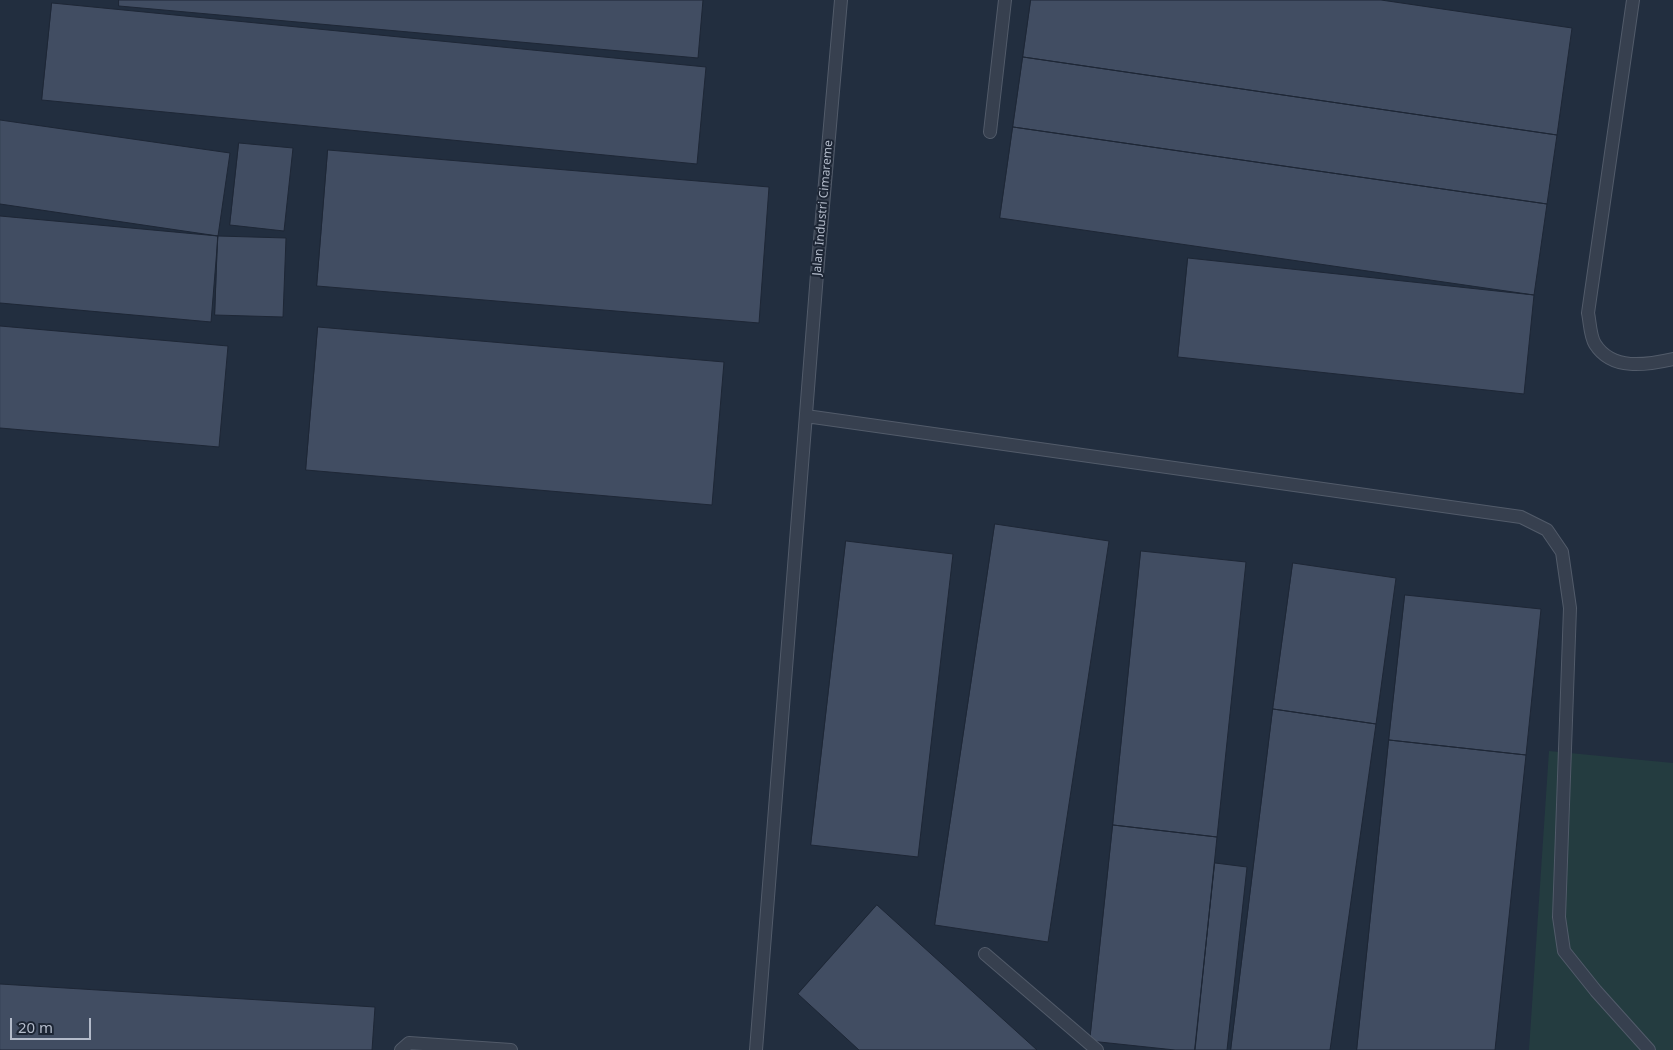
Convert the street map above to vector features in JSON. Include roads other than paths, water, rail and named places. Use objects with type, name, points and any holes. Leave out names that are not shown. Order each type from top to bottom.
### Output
[{"type":"lane","name":"Jalan Industri Cimareme","points":[[756,1050],[806,416],[842,0]]},
{"type":"lane","points":[[990,132],[1005,0]]},
{"type":"lane","points":[[1633,0],[1588,313],[1594,343],[1611,360],[1640,365],[1673,358]]},
{"type":"lane","points":[[806,416],[1521,517],[1547,530],[1562,552],[1570,608],[1559,916],[1564,951],[1596,991],[1649,1050]]},
{"type":"lane","points":[[985,954],[1097,1050]]},
{"type":"lane","points":[[401,1050],[409,1043],[511,1050]]}]
